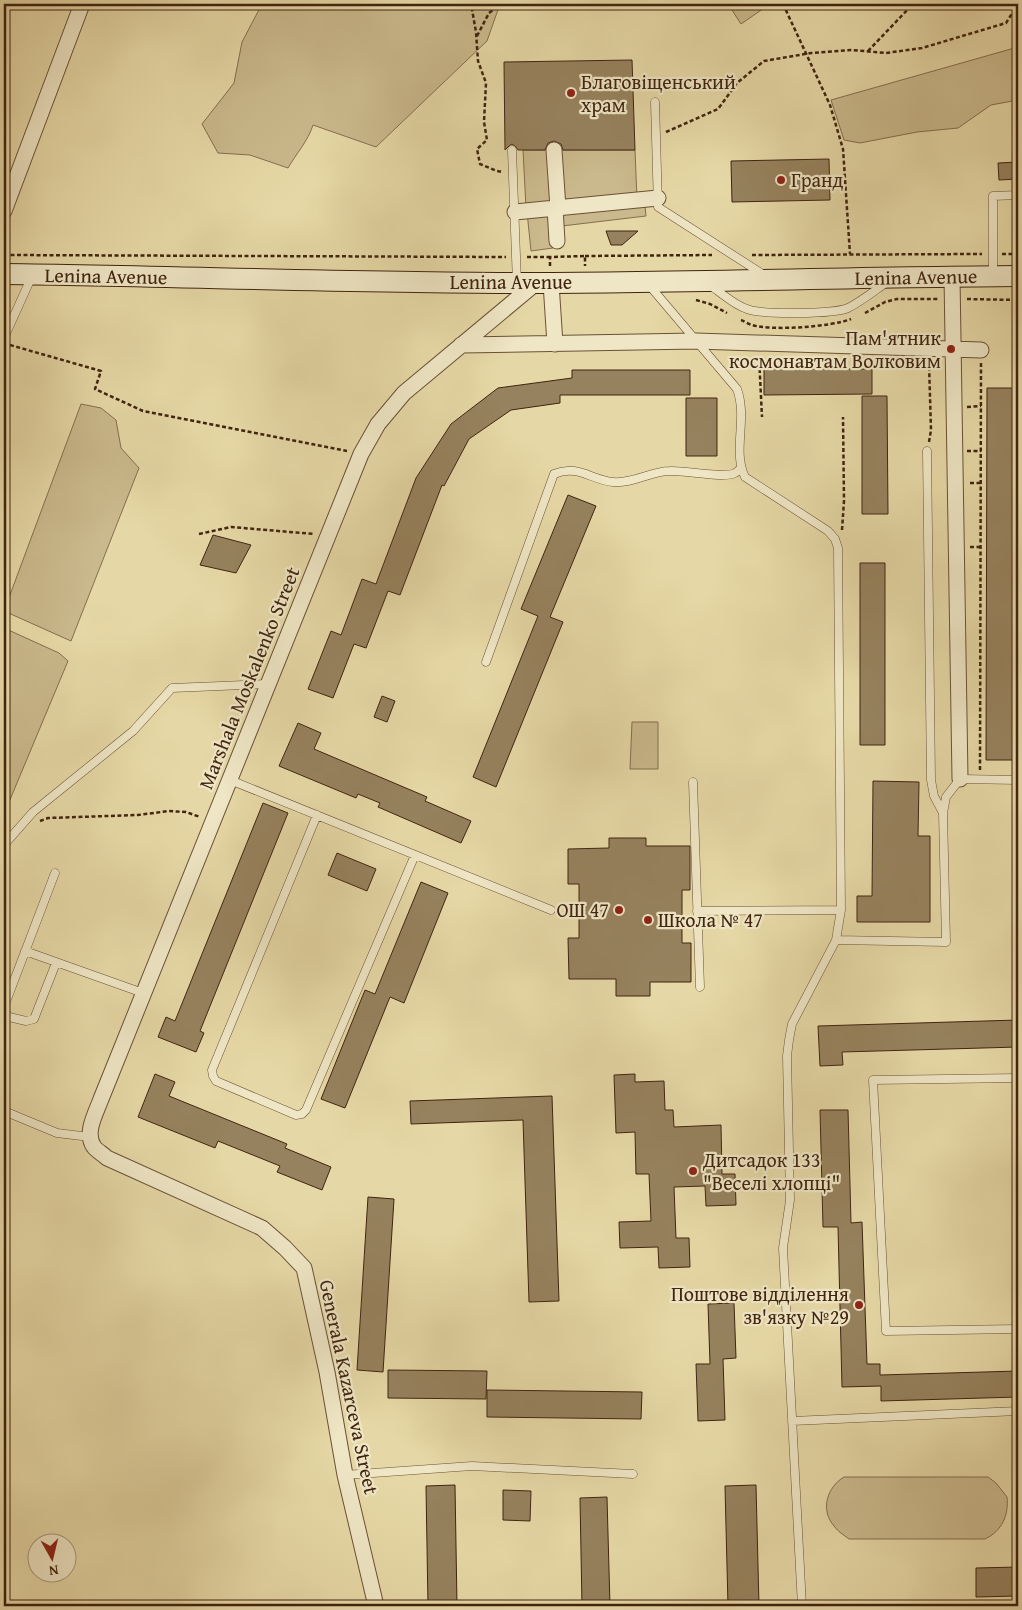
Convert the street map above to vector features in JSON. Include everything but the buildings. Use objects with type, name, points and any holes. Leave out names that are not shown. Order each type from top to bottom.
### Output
[{"type":"main road","name":"Lenina Avenue","points":[[4,274],[535,283],[1018,276]]},
{"type":"street","points":[[4,211],[82,4]]},
{"type":"street","points":[[554,150],[558,241]]},
{"type":"street","points":[[515,212],[658,198]]},
{"type":"street","points":[[952,277],[960,779]]},
{"type":"street","points":[[535,283],[555,344]]},
{"type":"street","name":"Marshala Moskalenko Street","points":[[92,1142],[91,1125],[100,1099],[361,454],[378,424],[404,393],[535,283]]},
{"type":"street","points":[[460,345],[696,341],[981,350]]},
{"type":"street","name":"Generala Kazarceva Street","points":[[92,1142],[107,1158],[262,1228],[304,1268],[327,1372],[345,1475],[376,1606]]},
{"type":"lane","points":[[655,102],[658,207],[772,280]]},
{"type":"lane","points":[[512,150],[515,212],[535,283]]},
{"type":"lane","points":[[993,276],[993,196],[1018,195]]},
{"type":"lane","points":[[4,338],[32,274]]},
{"type":"lane","points":[[706,282],[749,310],[765,312],[833,312],[846,309],[895,277]]},
{"type":"lane","points":[[646,282],[736,389],[741,400],[740,459],[741,468],[745,476],[828,531],[835,539],[838,548],[841,910],[836,940],[792,1024],[786,1056],[790,1200],[783,1248],[802,1606]]},
{"type":"lane","points":[[927,451],[931,780],[934,796],[943,813]]},
{"type":"lane","points":[[486,662],[554,474],[573,470],[613,482],[621,482],[657,472],[671,471],[726,475],[735,474],[741,468]]},
{"type":"lane","points":[[4,845],[33,812],[133,731],[172,688],[269,684]]},
{"type":"lane","points":[[836,940],[946,942],[943,813],[946,798],[960,779],[1018,780]]},
{"type":"lane","points":[[230,780],[551,910]]},
{"type":"lane","points":[[693,782],[700,987]]},
{"type":"lane","points":[[317,815],[212,1070],[212,1076],[216,1081],[296,1115],[302,1114],[306,1110],[415,855]]},
{"type":"lane","points":[[55,873],[4,1008],[9,1017],[26,1021],[34,1019],[56,963]]},
{"type":"lane","points":[[697,910],[841,910]]},
{"type":"lane","points":[[25,951],[143,993]]},
{"type":"lane","points":[[1018,1078],[873,1080],[886,1331],[1018,1329]]},
{"type":"lane","points":[[4,1111],[57,1133],[92,1142]]},
{"type":"lane","points":[[792,1421],[1018,1411]]},
{"type":"lane","points":[[345,1475],[472,1466],[633,1474]]},
{"type":"path","points":[[468,4],[471,4],[477,37],[478,61],[486,83],[484,122],[487,140],[477,148],[480,164],[497,171],[513,172]]},
{"type":"path","points":[[477,37],[489,13],[501,4]]},
{"type":"path","points":[[783,4],[830,105],[843,149],[850,254]]},
{"type":"path","points":[[867,52],[914,4]]},
{"type":"path","points":[[656,137],[718,108],[737,83],[764,61],[807,54],[852,50],[886,53],[922,48],[1006,23],[1018,4]]},
{"type":"path","points":[[752,255],[989,254]]},
{"type":"path","points":[[998,254],[1018,254]]},
{"type":"path","points":[[4,255],[510,257]]},
{"type":"path","points":[[585,256],[713,255]]},
{"type":"path","points":[[520,257],[550,257]]},
{"type":"path","points":[[762,417],[759,343],[767,327]]},
{"type":"path","points":[[4,343],[101,371],[95,389],[143,411],[361,454]]},
{"type":"path","points":[[927,451],[931,430],[928,348]]},
{"type":"path","points":[[980,779],[981,350]]},
{"type":"path","points":[[838,548],[844,521],[843,417]]},
{"type":"path","points":[[199,534],[231,527],[328,535]]},
{"type":"path","points":[[19,828],[48,818],[138,815],[169,811],[186,812],[214,820]]},
{"type":"shaded area","points":[[262,4],[500,4],[487,41],[376,147],[313,125],[305,142],[288,168],[250,155],[218,153],[202,124],[234,83],[242,42]]},
{"type":"shaded area","points":[[728,4],[770,4],[741,24]]},
{"type":"shaded area","points":[[1018,47],[1018,100],[991,105],[958,128],[917,132],[860,143],[844,140],[831,100]]},
{"type":"shaded area","points":[[523,150],[552,150],[556,206],[526,208]]},
{"type":"shaded area","points":[[558,150],[635,150],[637,199],[560,207]]},
{"type":"shaded area","points":[[645,206],[646,216],[562,226],[560,213]]},
{"type":"shaded area","points":[[553,209],[553,248],[531,251],[527,212]]},
{"type":"shaded area","points":[[81,404],[101,408],[116,420],[121,448],[139,468],[71,641],[4,611]]},
{"type":"shaded area","points":[[4,628],[59,653],[68,661],[4,814]]},
{"type":"shaded area","points":[[632,722],[658,722],[658,769],[630,769]]},
{"type":"shaded area","points":[[844,1477],[988,1477],[996,1483],[1007,1497],[1007,1510],[1000,1527],[985,1539],[849,1539],[839,1532],[827,1513],[827,1499],[833,1487]]},
{"type":"place","name":"Благовіщенський храм","points":[[571,93]]},
{"type":"place","name":"Гранд","points":[[781,180]]},
{"type":"place","name":"Пам'ятник космонавтам Волковим","points":[[951,349]]},
{"type":"place","name":"ОШ 47","points":[[619,910]]},
{"type":"place","name":"Школа № 47","points":[[648,920]]},
{"type":"place","name":"Дитсадок 133 \"Веселі хлопці\"","points":[[693,1171]]},
{"type":"place","name":"Поштове відділення зв'язку №29","points":[[859,1305]]}]
